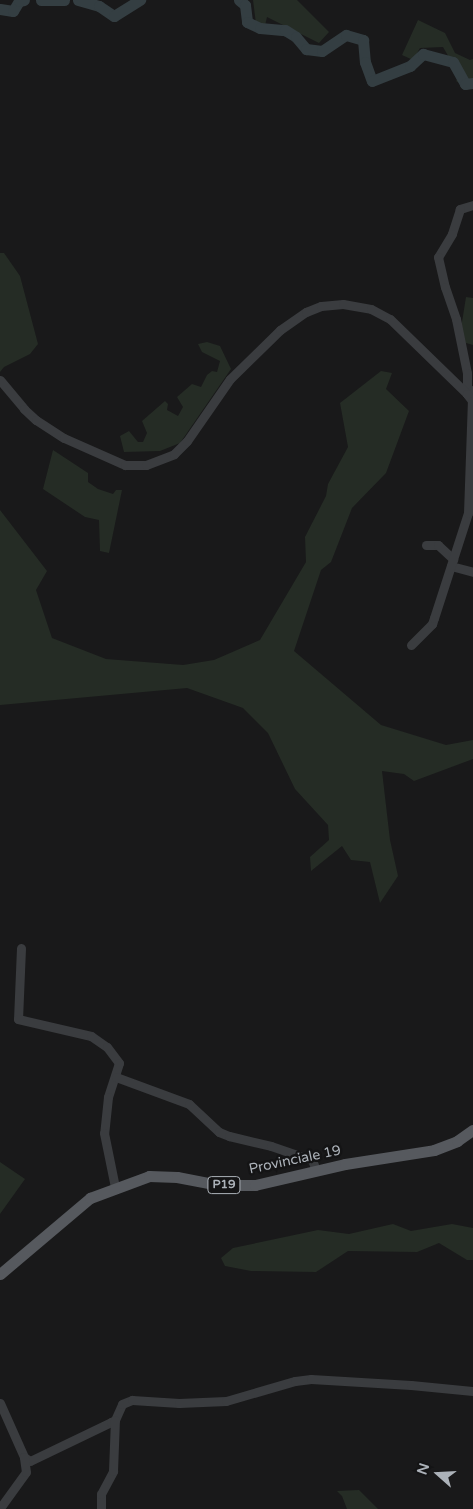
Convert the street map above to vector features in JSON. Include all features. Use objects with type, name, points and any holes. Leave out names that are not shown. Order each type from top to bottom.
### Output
[{"type":"main road","name":"Provinciale 19","points":[[0,1274],[90,1198],[115,1187],[155,1176],[177,1177],[219,1185],[248,1185],[316,1170],[434,1150],[456,1141],[473,1130]]},
{"type":"street","points":[[411,645],[432,624],[470,505],[468,456],[471,397],[456,319],[445,287],[438,257],[452,234],[460,208],[473,205]]},
{"type":"street","points":[[0,380],[24,409],[36,420],[64,438],[125,465],[146,465],[174,454],[187,441],[230,379],[280,330],[306,312],[331,304],[364,308],[390,318],[471,397]]},
{"type":"street","points":[[426,545],[438,545],[452,563],[473,572]]},
{"type":"street","points":[[21,948],[18,1019],[80,1033],[99,1040],[119,1063],[116,1078],[108,1097],[104,1133],[115,1187]]},
{"type":"street","points":[[116,1078],[189,1104],[219,1132],[271,1146],[312,1160],[316,1170]]},
{"type":"street","points":[[101,1509],[101,1494],[113,1471],[115,1420],[120,1406],[125,1401],[139,1400],[179,1403],[226,1401],[295,1381],[311,1379],[411,1385],[473,1392]]},
{"type":"street","points":[[0,1403],[24,1457],[26,1472],[0,1508]]},
{"type":"street","points":[[24,1457],[30,1461],[36,1459],[115,1420]]},
{"type":"shaded area","points":[[253,0],[297,0],[329,32],[319,43],[267,17],[264,30],[256,24]]},
{"type":"shaded area","points":[[418,20],[445,33],[455,53],[470,60],[473,59],[473,84],[464,86],[456,81],[464,71],[451,61],[443,47],[420,48],[413,60],[402,55]]},
{"type":"shaded area","points":[[0,253],[4,253],[20,276],[38,344],[30,354],[4,367],[0,372]]},
{"type":"shaded area","points":[[466,297],[473,298],[473,345],[459,341]]},
{"type":"shaded area","points":[[207,342],[220,346],[231,369],[180,443],[160,451],[124,452],[120,436],[129,431],[138,442],[143,442],[147,433],[142,421],[165,401],[168,404],[167,410],[178,416],[183,407],[177,397],[192,384],[201,387],[207,375],[212,371],[217,372],[220,361],[202,352],[198,344]]},
{"type":"shaded area","points":[[381,371],[392,373],[386,389],[409,411],[386,473],[352,508],[331,562],[321,570],[294,651],[381,725],[446,745],[473,740],[473,759],[414,781],[404,774],[382,771],[390,840],[398,876],[380,903],[370,862],[351,860],[342,846],[311,871],[310,857],[329,840],[328,825],[295,789],[268,733],[243,708],[187,688],[0,705],[0,510],[47,571],[36,590],[52,638],[106,659],[183,665],[214,660],[260,640],[306,562],[305,537],[326,496],[328,484],[348,447],[340,403]]},
{"type":"shaded area","points":[[53,450],[88,473],[88,482],[98,489],[113,494],[116,490],[122,490],[109,553],[100,551],[99,520],[85,517],[43,489]]},
{"type":"shaded area","points":[[0,1162],[25,1179],[0,1214]]},
{"type":"shaded area","points":[[393,1224],[411,1231],[452,1224],[473,1228],[473,1260],[467,1260],[439,1243],[417,1252],[348,1251],[316,1272],[251,1271],[225,1266],[221,1258],[233,1248],[318,1230],[349,1234]]},
{"type":"shaded area","points":[[359,1490],[378,1509],[347,1509],[342,1496],[337,1491]]},
{"type":"waterway","points":[[0,9],[13,11],[19,1],[24,0]]},
{"type":"waterway","points":[[41,0],[64,0]]},
{"type":"waterway","points":[[78,0],[99,6],[114,16],[140,0]]},
{"type":"waterway","points":[[239,0],[245,5],[247,22],[260,28],[285,30],[296,37],[306,49],[322,51],[346,35],[363,40],[365,62],[372,81],[410,66],[423,54],[453,62],[465,84],[473,83]]}]
